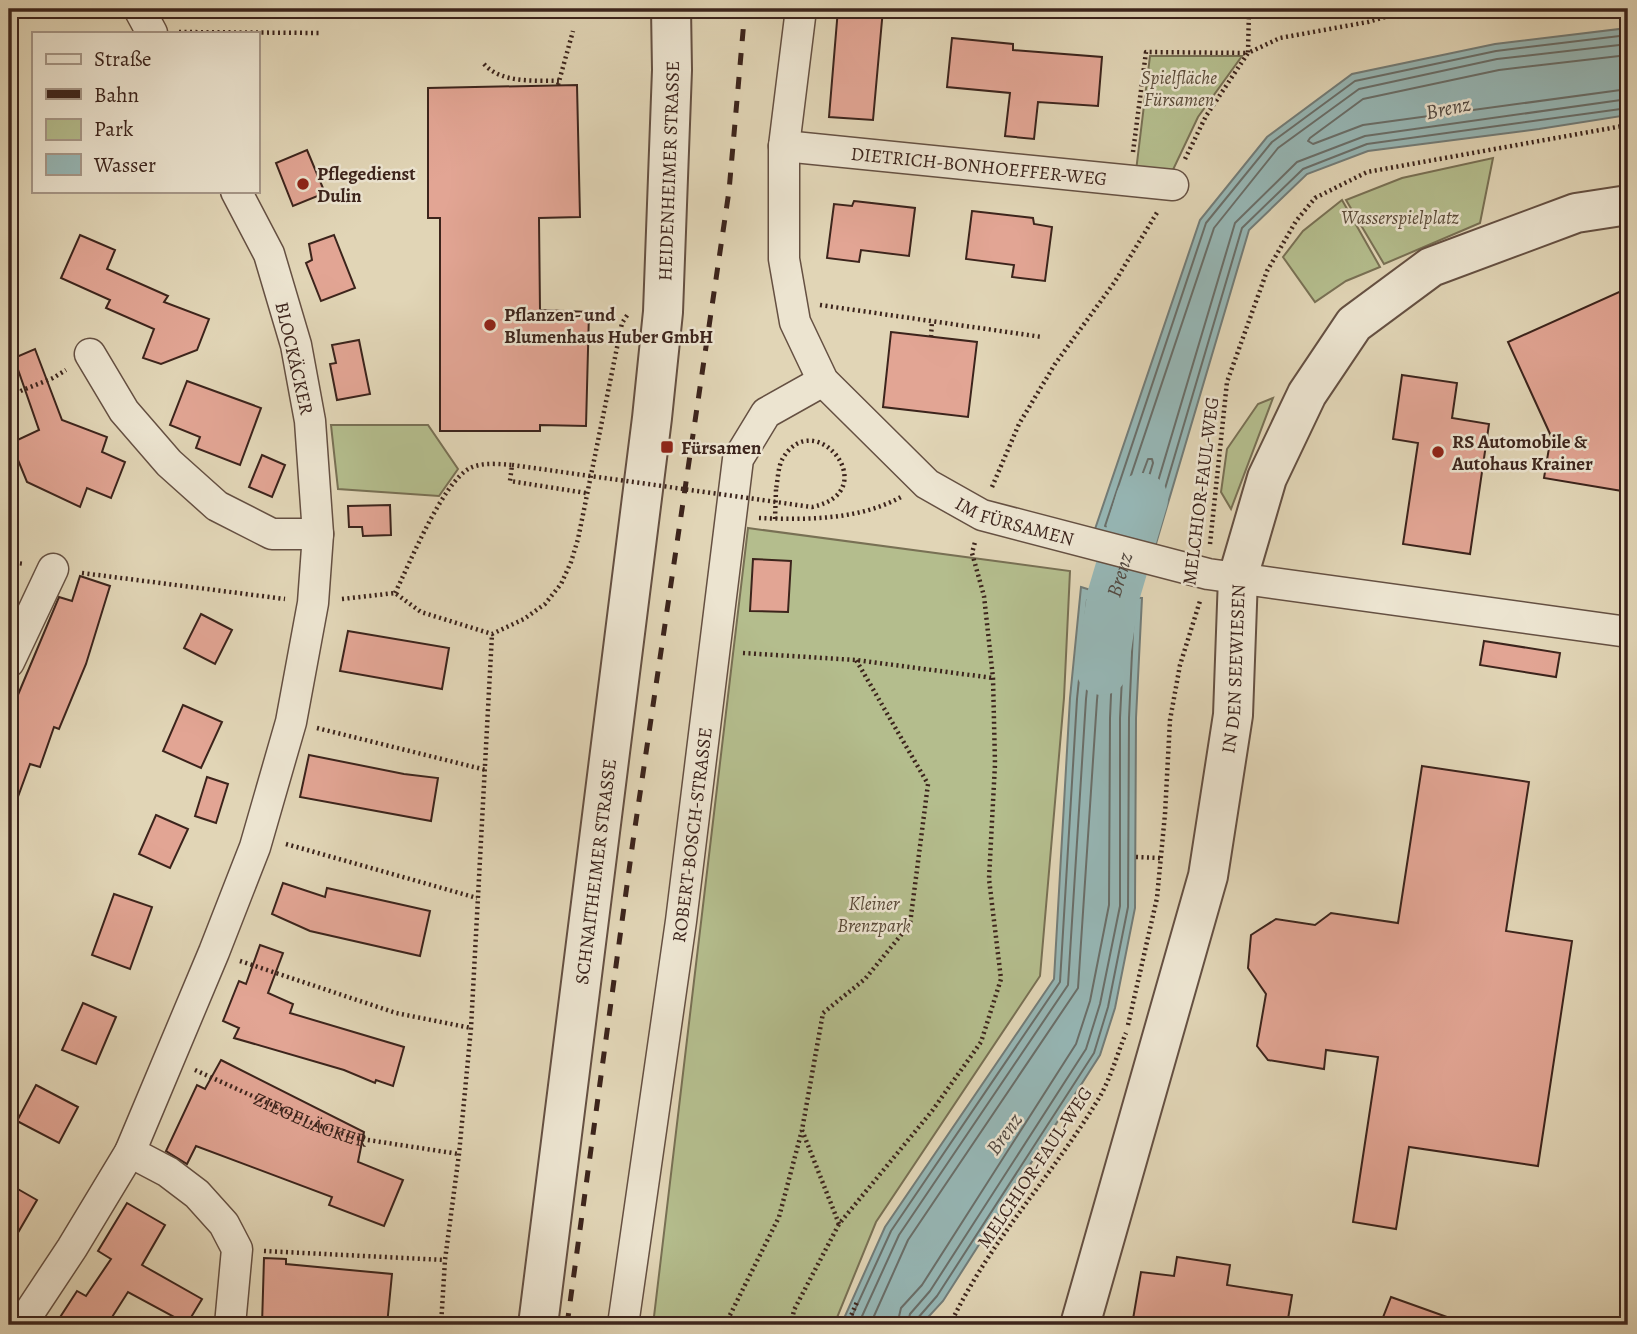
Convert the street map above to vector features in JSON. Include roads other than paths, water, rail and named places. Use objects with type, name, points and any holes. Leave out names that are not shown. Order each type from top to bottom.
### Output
[{"type":"street","points":[[139,9],[151,32]]},
{"type":"street","name":"HEIDENHEIMER STRASSE","points":[[652,418],[663,312],[671,9]]},
{"type":"street","name":"IM FÜRSAMEN","points":[[801,9],[784,146],[784,260],[795,322],[822,382],[927,484],[982,515],[1063,538],[1209,572],[1628,632]]},
{"type":"street","name":"DIETRICH-BONHOEFFER-WEG","points":[[784,146],[1173,185]]},
{"type":"street","name":"BLOCKÄCKER","points":[[130,1152],[214,952],[258,836],[291,722],[313,603],[318,534],[310,421],[296,345],[269,254],[237,192]]},
{"type":"street","name":"IN DEN SEEWIESEN","points":[[1080,1325],[1208,876],[1233,715],[1209,572],[1267,478],[1307,394],[1354,324],[1431,267],[1576,213],[1628,205]]},
{"type":"street","points":[[90,354],[124,411],[169,463],[216,506],[272,534],[318,534]]},
{"type":"street","name":"ROBERT-BOSCH-STRASSE","points":[[623,1325],[681,921],[738,459],[766,413],[822,382]]},
{"type":"street","name":"SCHNAITHEIMER STRASSE","points":[[538,1325],[652,418]]},
{"type":"street","points":[[9,662],[53,569]]},
{"type":"street","points":[[21,1325],[72,1248],[130,1152],[168,1172],[197,1194],[224,1224],[237,1249],[230,1325]]},
{"type":"water","points":[[1628,28],[1628,115],[1368,151],[1307,174],[1249,230],[1155,547],[1094,532],[1200,220],[1267,137],[1352,74],[1495,44]]},
{"type":"water","points":[[1081,587],[1113,597],[1142,598],[1136,718],[1135,908],[1115,1008],[1100,1055],[943,1301],[921,1325],[841,1325],[885,1227],[1054,979],[1070,698]]},
{"type":"waterway","name":"Brenz","points":[[1102,669],[1113,597],[1142,499]]},
{"type":"railway","points":[[567,1325],[633,841],[729,191],[745,9]]},
{"type":"place","name":"Pflegedienst Dulin","points":[[303,184]]},
{"type":"place","name":"Pflanzen- und Blumenhaus Huber GmbH","points":[[490,325]]},
{"type":"place","name":"Fürsamen","points":[[667,447]]},
{"type":"place","name":"RS Automobile & Autohaus Krainer","points":[[1438,452]]},
{"type":"park label","name":"Spielfläche Fürsamen","points":[[1179,88]]},
{"type":"park label","name":"Wasserspielplatz","points":[[1400,217]]},
{"type":"park label","name":"Kleiner Brenzpark","points":[[874,914]]}]
